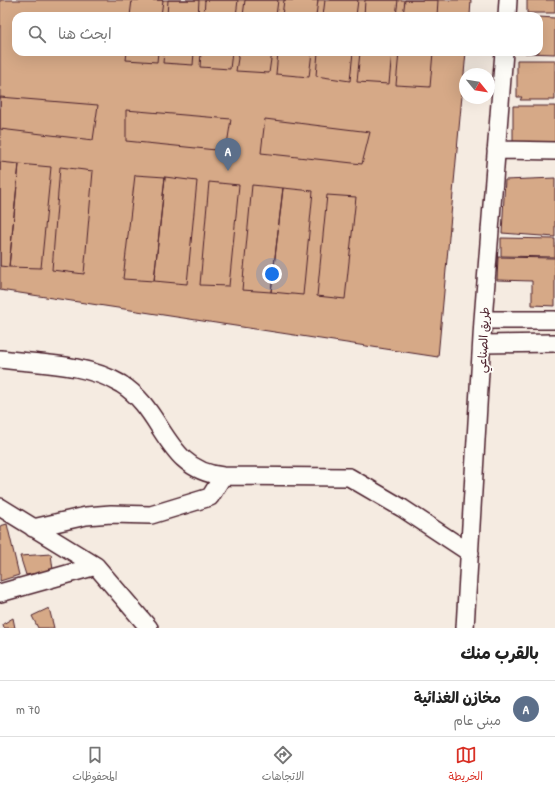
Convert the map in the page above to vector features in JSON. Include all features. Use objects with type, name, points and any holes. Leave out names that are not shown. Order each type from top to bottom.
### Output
[{"type":"street","points":[[507,12],[508,0]]},
{"type":"street","name":"طريق الصناعي","points":[[466,628],[483,344],[483,320],[504,56]]},
{"type":"street","points":[[496,150],[555,151]]},
{"type":"street","points":[[483,320],[555,320]]},
{"type":"street","points":[[483,344],[555,343]]},
{"type":"street","points":[[0,359],[66,366],[104,376],[122,385],[137,398],[184,461],[196,470],[209,475],[223,476],[349,477],[402,508],[470,553]]},
{"type":"street","points":[[0,522],[28,524],[86,516],[151,514],[210,497],[223,476]]},
{"type":"street","points":[[0,507],[96,566],[146,627]]},
{"type":"street","points":[[0,593],[96,566]]},
{"type":"building","points":[[0,0],[471,0],[470,12],[12,12],[12,56],[466,56],[465,68],[459,68],[459,104],[461,104],[438,357],[0,290]]},
{"type":"building","points":[[132,0],[163,0],[162,12],[130,12]]},
{"type":"building","points":[[168,0],[199,0],[198,12],[167,12]]},
{"type":"building","points":[[205,0],[238,0],[236,12],[204,12]]},
{"type":"building","points":[[245,0],[278,0],[276,12],[244,12]]},
{"type":"building","points":[[284,0],[318,0],[316,12],[282,12]]},
{"type":"building","points":[[325,0],[358,0],[356,12],[324,12]]},
{"type":"building","points":[[365,0],[398,0],[396,12],[364,12]]},
{"type":"building","points":[[405,0],[438,0],[437,12],[404,12]]},
{"type":"building","points":[[527,0],[555,0],[555,13],[527,12]]},
{"type":"building","points":[[543,17],[555,18],[555,54],[543,54]]},
{"type":"building","points":[[126,56],[158,56],[157,62],[126,60]]},
{"type":"building","points":[[164,56],[194,56],[193,65],[163,63]]},
{"type":"building","points":[[201,56],[232,56],[230,69],[200,67]]},
{"type":"building","points":[[238,56],[271,56],[269,73],[236,71]]},
{"type":"building","points":[[278,56],[312,56],[309,77],[276,74]]},
{"type":"building","points":[[318,56],[353,56],[350,81],[316,76]]},
{"type":"building","points":[[360,56],[392,56],[389,84],[357,82]]},
{"type":"building","points":[[399,56],[433,56],[430,87],[396,85]]},
{"type":"building","points":[[517,60],[555,60],[555,100],[520,100],[522,97],[517,97]]},
{"type":"building","points":[[0,97],[98,105],[93,140],[0,129]]},
{"type":"building","points":[[513,106],[555,106],[555,142],[513,143]]},
{"type":"building","points":[[126,110],[231,119],[226,151],[126,141]]},
{"type":"building","points":[[265,119],[370,132],[362,164],[261,153]]},
{"type":"building","points":[[0,162],[19,164],[9,267],[0,266]]},
{"type":"building","points":[[19,164],[51,167],[41,268],[9,267]]},
{"type":"building","points":[[60,167],[93,171],[84,274],[52,270]]},
{"type":"building","points":[[135,175],[165,177],[154,281],[123,279]]},
{"type":"building","points":[[165,177],[197,181],[187,284],[154,281]]},
{"type":"building","points":[[555,178],[555,237],[502,233],[505,180]]},
{"type":"building","points":[[209,182],[239,185],[229,286],[200,285]]},
{"type":"building","points":[[252,185],[283,188],[271,292],[242,290]]},
{"type":"building","points":[[283,188],[313,191],[303,295],[271,292]]},
{"type":"building","points":[[327,195],[356,197],[345,299],[317,296]]},
{"type":"building","points":[[501,238],[555,239],[555,257],[501,256]]},
{"type":"building","points":[[498,257],[555,258],[555,306],[532,305],[532,281],[497,280]]},
{"type":"building","points":[[7,524],[19,575],[0,581],[0,526]]},
{"type":"building","points":[[51,554],[53,570],[26,575],[20,556]]},
{"type":"building","points":[[49,608],[54,628],[38,628],[32,616]]},
{"type":"building","points":[[13,618],[15,628],[4,628],[3,624]]},
{"type":"place","name":"مخازن الغذائية","points":[[228,171]]}]
